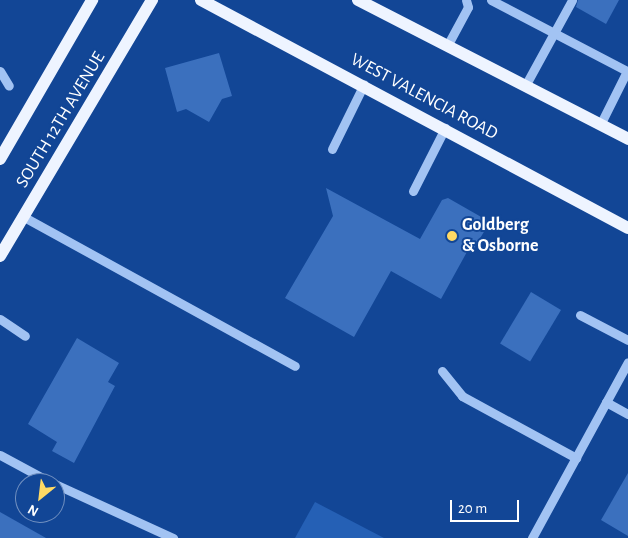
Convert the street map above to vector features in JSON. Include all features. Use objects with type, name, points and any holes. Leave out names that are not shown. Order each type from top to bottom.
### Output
[{"type":"main road","name":"SOUTH 12TH AVENUE","points":[[0,159],[92,0]]},
{"type":"main road","name":"SOUTH 12TH AVENUE","points":[[0,256],[152,0]]},
{"type":"main road","name":"WEST VALENCIA ROAD","points":[[201,0],[364,84],[628,228]]},
{"type":"main road","points":[[358,0],[373,3],[447,46],[628,139]]},
{"type":"street","points":[[447,46],[468,7],[466,0]]},
{"type":"street","points":[[491,0],[628,72],[600,125]]},
{"type":"street","points":[[525,86],[572,0]]},
{"type":"street","points":[[0,71],[9,86]]},
{"type":"street","points":[[332,149],[364,84]]},
{"type":"street","points":[[413,191],[445,128]]},
{"type":"street","points":[[24,217],[294,366]]},
{"type":"street","points":[[580,315],[628,340]]},
{"type":"street","points":[[0,319],[25,336]]},
{"type":"street","points":[[532,538],[628,362]]},
{"type":"street","points":[[442,371],[462,396],[576,458]]},
{"type":"street","points":[[606,402],[628,414]]},
{"type":"street","points":[[0,455],[34,473]]},
{"type":"street","points":[[65,489],[173,538]]},
{"type":"shaded area","points":[[315,502],[384,538],[295,538]]},
{"type":"building","points":[[578,0],[619,0],[606,24],[576,7]]},
{"type":"building","points":[[219,53],[232,96],[222,99],[209,122],[186,109],[177,112],[165,68]]},
{"type":"building","points":[[326,188],[420,239],[442,200],[448,198],[490,222],[471,253],[468,250],[441,299],[391,271],[354,337],[285,298],[333,216]]},
{"type":"building","points":[[531,292],[561,310],[530,361],[500,343]]},
{"type":"building","points":[[77,338],[119,363],[108,382],[115,386],[74,463],[52,451],[57,442],[28,424]]},
{"type":"building","points":[[628,473],[628,536],[601,520]]},
{"type":"building","points":[[0,512],[15,520],[15,523],[19,523],[46,538],[0,538]]},
{"type":"place","name":"Goldberg & Osborne","points":[[452,236]]}]
